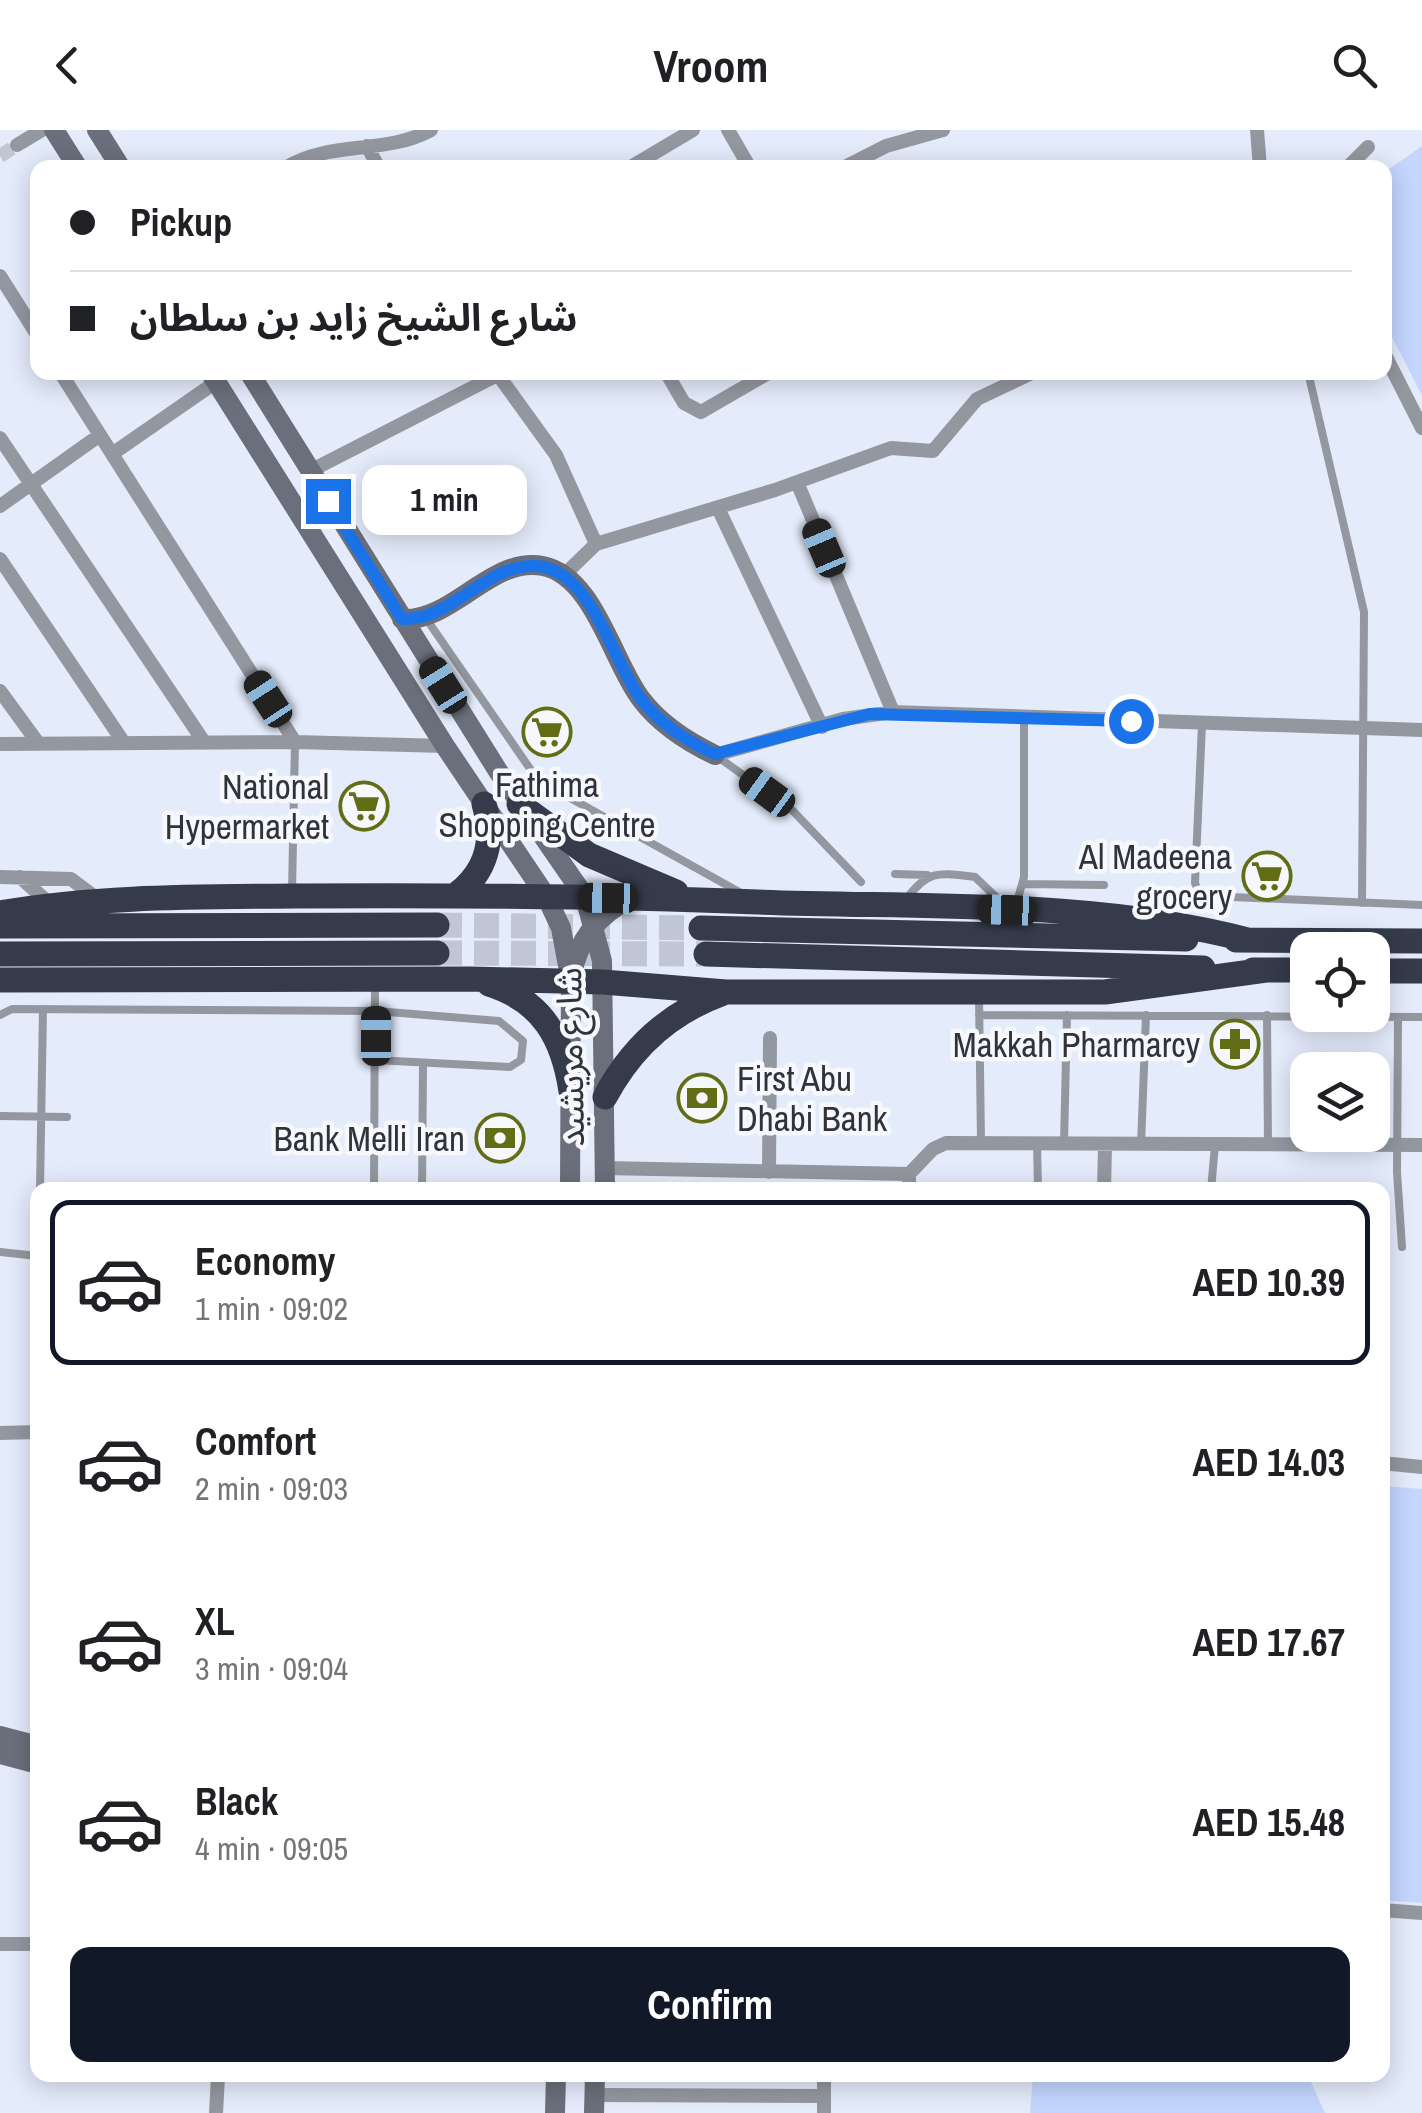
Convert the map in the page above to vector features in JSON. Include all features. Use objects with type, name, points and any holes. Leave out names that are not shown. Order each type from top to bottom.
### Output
[{"type":"highway","points":[[457,894],[475,877],[486,854],[490,829],[484,804]]},
{"type":"highway","points":[[520,804],[567,841],[612,867],[660,887],[710,900]]},
{"type":"highway","points":[[0,913],[99,900],[457,894],[1010,910],[1149,920],[1248,940]]},
{"type":"highway","points":[[0,926],[437,925]]},
{"type":"highway","points":[[701,928],[1422,941]]},
{"type":"highway","points":[[0,954],[437,953]]},
{"type":"highway","points":[[706,954],[1290,970]]},
{"type":"highway","points":[[0,980],[526,980],[979,1004],[1129,991],[1266,970]]},
{"type":"highway","points":[[1390,970],[1422,971]]},
{"type":"highway","points":[[470,980],[511,992],[543,1017],[561,1043],[571,1091]]},
{"type":"highway","points":[[605,1097],[626,1062],[650,1036],[688,1008],[726,992]]},
{"type":"main road","points":[[54,130],[73,160]]},
{"type":"main road","points":[[98,130],[116,160]]},
{"type":"main road","name":"شارع مريشيد","points":[[214,380],[445,746],[546,896],[565,950],[571,982],[570,1182]]},
{"type":"main road","name":"شارع مريشيد","points":[[254,380],[464,718],[584,897],[594,925],[604,982],[605,1182]]},
{"type":"main road","points":[[402,619],[425,617],[512,569],[544,566],[564,575],[584,596],[644,704],[680,734],[715,754]]},
{"type":"main road","points":[[526,980],[565,950],[580,920],[584,897]]},
{"type":"main road","points":[[571,982],[578,952],[594,925],[631,898]]},
{"type":"main road","points":[[0,1736],[30,1744]]},
{"type":"main road","points":[[0,1754],[30,1762]]},
{"type":"main road","points":[[556,2082],[556,2113]]},
{"type":"street","points":[[18,145],[42,130]]},
{"type":"street","points":[[301,160],[314,154],[367,146],[387,137],[431,130]]},
{"type":"street","points":[[642,160],[693,130]]},
{"type":"street","points":[[728,130],[745,160]]},
{"type":"street","points":[[859,160],[886,146],[944,130]]},
{"type":"street","points":[[1257,130],[1259,160]]},
{"type":"street","points":[[367,146],[375,160]]},
{"type":"street","points":[[1355,160],[1368,147]]},
{"type":"street","points":[[0,276],[30,323]]},
{"type":"street","points":[[1392,369],[1422,428]]},
{"type":"street","points":[[65,380],[294,742]]},
{"type":"street","points":[[112,454],[210,380]]},
{"type":"street","points":[[310,471],[486,380]]},
{"type":"street","points":[[504,380],[556,454],[596,544]]},
{"type":"street","points":[[671,380],[684,403],[701,412],[756,380]]},
{"type":"street","points":[[564,575],[596,544],[718,508],[892,448],[933,451],[977,399],[1017,380]]},
{"type":"street","points":[[0,506],[100,436]]},
{"type":"street","points":[[0,438],[204,742]]},
{"type":"street","points":[[797,482],[894,712]]},
{"type":"street","points":[[718,508],[822,726]]},
{"type":"street","points":[[0,559],[124,743]]},
{"type":"street","points":[[0,691],[38,743]]},
{"type":"street","points":[[715,754],[894,712],[1422,730]]},
{"type":"street","points":[[0,744],[294,742],[445,746]]},
{"type":"street","points":[[0,877],[71,879],[99,900]]},
{"type":"street","points":[[20,877],[35,886],[50,906]]},
{"type":"street","points":[[769,1172],[770,1038]]},
{"type":"street","points":[[605,1182],[769,1172],[909,1182],[932,1148],[980,1141],[1105,1146],[1422,1146]]},
{"type":"street","points":[[1104,1182],[1105,1146]]},
{"type":"street","points":[[0,1433],[30,1432]]},
{"type":"street","points":[[1390,1465],[1422,1468]]},
{"type":"street","points":[[1390,1911],[1422,1913]]},
{"type":"street","points":[[0,1944],[30,1944]]},
{"type":"street","points":[[216,2113],[218,2082]]},
{"type":"street","points":[[824,2082],[824,2113]]},
{"type":"street","points":[[595,2094],[824,2096]]},
{"type":"lane","points":[[1310,380],[1364,612],[1362,903]]},
{"type":"lane","points":[[425,617],[532,772],[554,789],[757,902]]},
{"type":"lane","points":[[464,718],[485,702]]},
{"type":"lane","points":[[895,874],[976,878],[1010,910],[1024,884],[1024,717]]},
{"type":"lane","points":[[1202,724],[1195,883],[1198,892],[1208,896],[1422,906]]},
{"type":"lane","points":[[292,896],[294,742]]},
{"type":"lane","points":[[715,754],[794,811],[861,882]]},
{"type":"lane","points":[[900,906],[928,875]]},
{"type":"lane","points":[[1024,884],[1104,885]]},
{"type":"lane","points":[[374,1182],[375,980]]},
{"type":"lane","points":[[211,1010],[212,982]]},
{"type":"lane","points":[[980,1141],[979,1004],[1067,1015],[1422,1017]]},
{"type":"lane","points":[[0,1015],[12,1009],[376,1011],[499,1021],[523,1042],[521,1060],[510,1068],[375,1060]]},
{"type":"lane","points":[[40,1182],[44,1009]]},
{"type":"lane","points":[[1064,1144],[1067,1015]]},
{"type":"lane","points":[[1140,1146],[1146,1015]]},
{"type":"lane","points":[[1267,1015],[1268,1146]]},
{"type":"lane","points":[[1398,1017],[1397,1145],[1402,1247]]},
{"type":"lane","points":[[422,1182],[423,1063]]},
{"type":"lane","points":[[0,1116],[67,1117]]},
{"type":"lane","points":[[1037,1143],[1038,1182]]},
{"type":"lane","points":[[1212,1182],[1215,1146]]},
{"type":"lane","points":[[0,1252],[30,1255]]},
{"type":"shaded area","points":[[1422,146],[1422,396],[1392,337],[1392,167]]},
{"type":"shaded area","points":[[1390,1487],[1422,1489],[1422,1903],[1390,1901]]},
{"type":"shaded area","points":[[1032,2082],[1311,2082],[1325,2113],[1030,2113]]},
{"type":"tunnel","points":[[0,156],[17,145]]},
{"type":"tunnel","points":[[437,925],[701,928]]},
{"type":"tunnel","points":[[437,953],[706,954]]},
{"type":"place","name":"Fathima Shopping Centre","points":[[547,732]]},
{"type":"place","name":"National Hypermarket","points":[[364,806]]},
{"type":"place","name":"Al Madeena grocery","points":[[1267,876]]},
{"type":"place","name":"Makkah Pharmarcy","points":[[1235,1044]]},
{"type":"place","name":"First Abu Dhabi Bank","points":[[702,1098]]},
{"type":"place","name":"Bank Melli Iran","points":[[500,1138]]},
{"type":"route","points":[[328,501],[402,619],[425,617],[512,569],[544,566],[564,575],[584,596],[644,704],[697,746],[715,754],[844,719],[894,712],[1131,721]]}]
